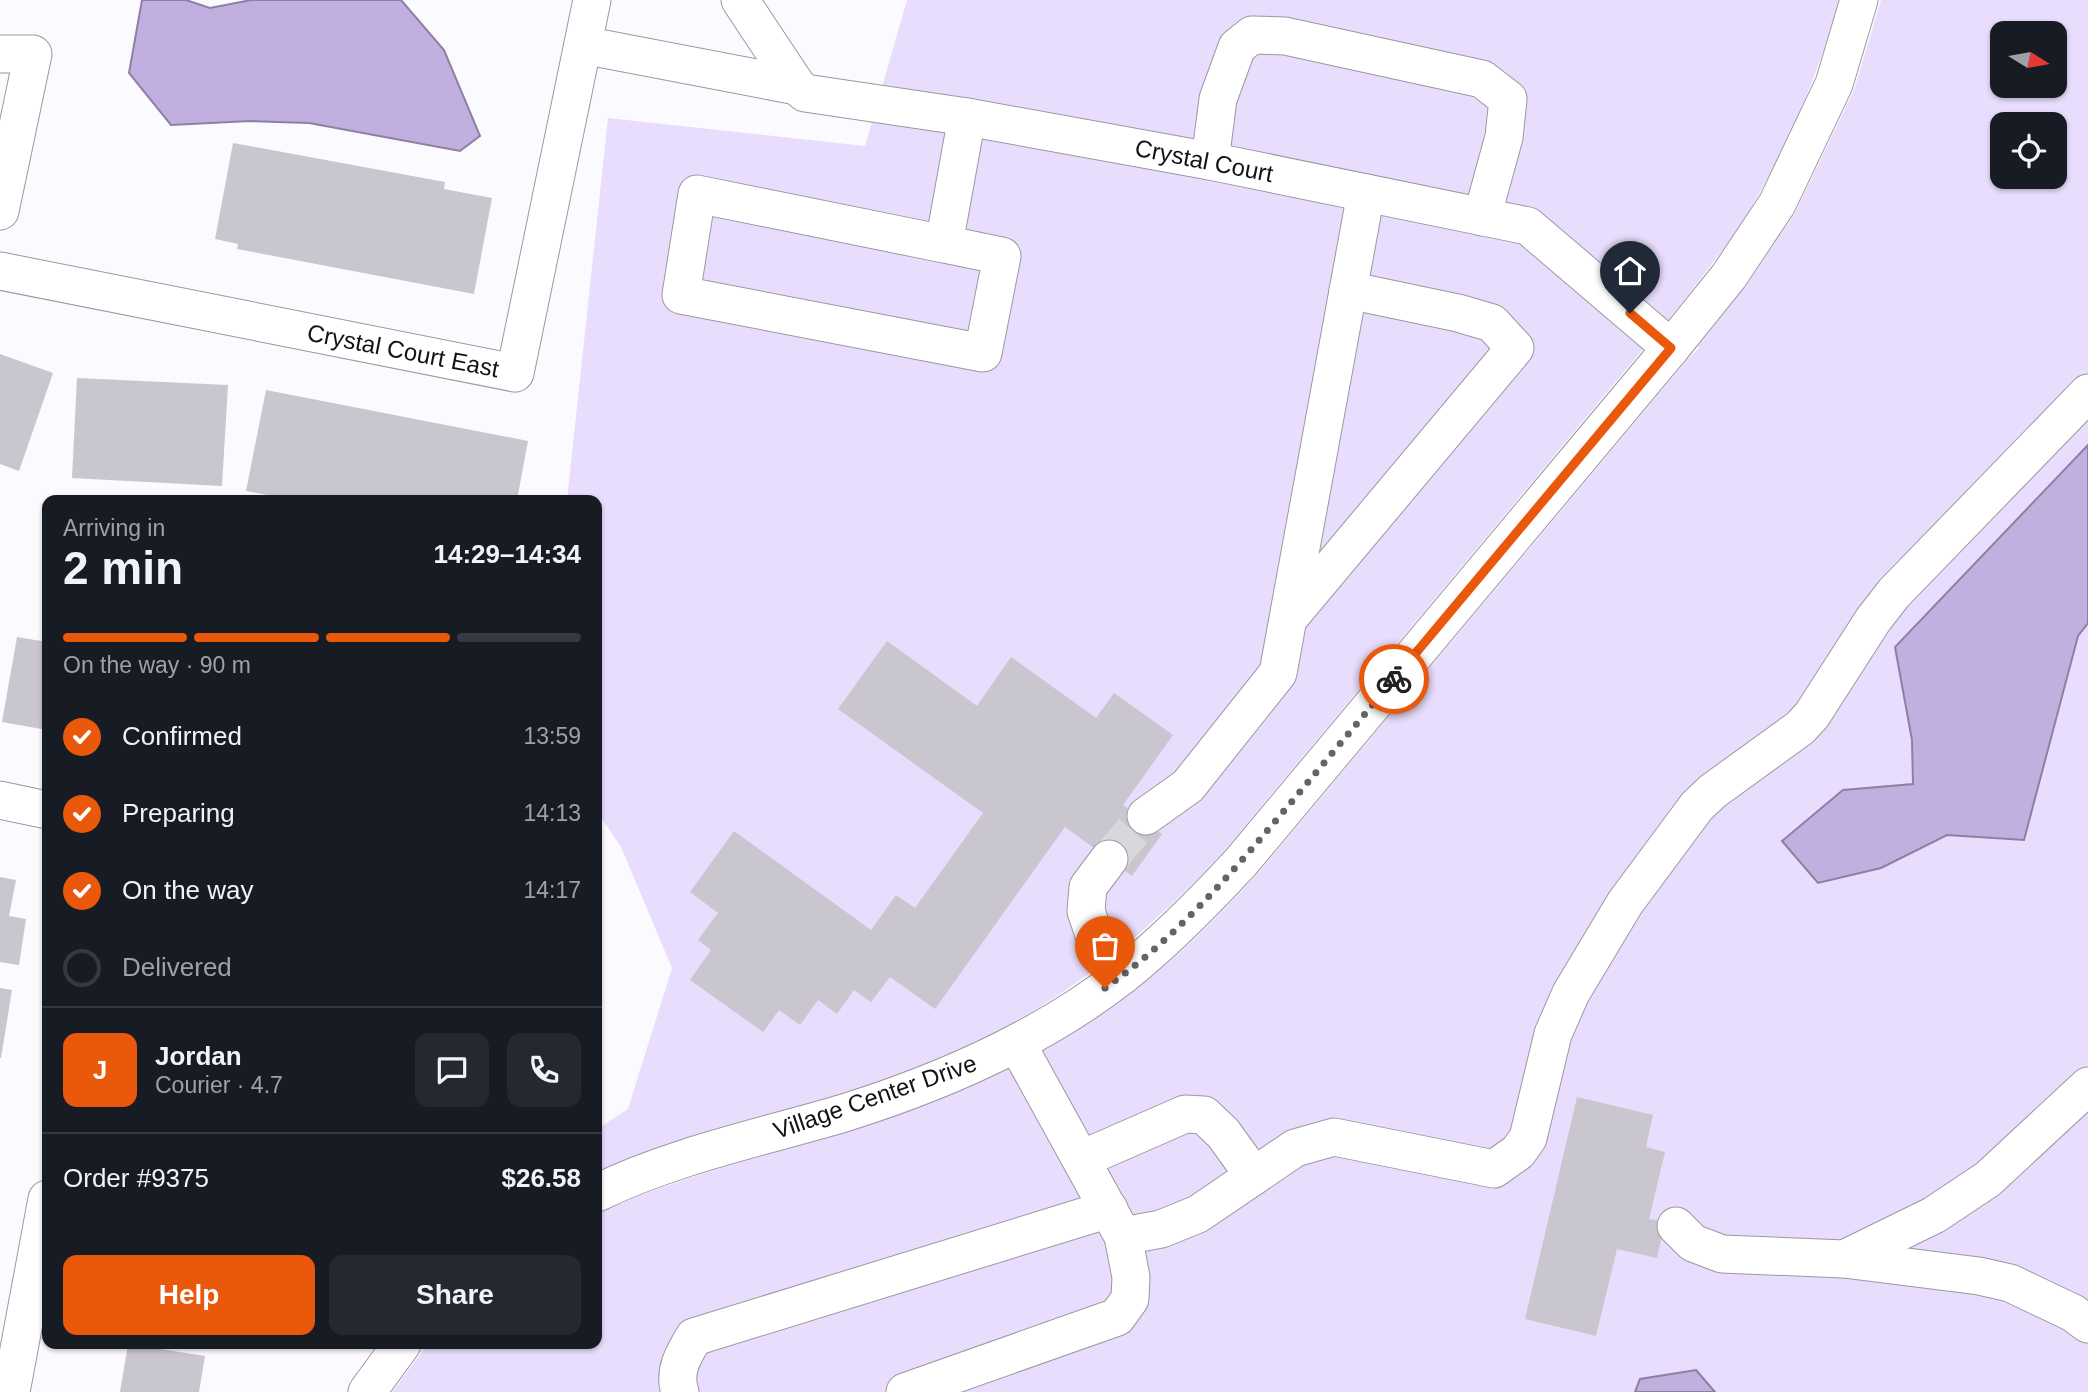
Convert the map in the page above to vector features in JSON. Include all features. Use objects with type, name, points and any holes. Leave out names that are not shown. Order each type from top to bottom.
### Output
[{"type":"street","name":"Crystal Court East","points":[[0,271],[515,373],[592,0]]},
{"type":"street","points":[[740,0],[797,86]]},
{"type":"street","name":"Village Center Drive","points":[[602,1191],[653,1170],[847,1112],[943,1078],[1017,1044],[1070,1013],[1112,966],[1195,912],[1241,862],[1729,275],[1777,204],[1834,84],[1860,0]]},
{"type":"street","points":[[1210,161],[1218,99],[1237,47],[1252,35],[1286,36],[1482,79],[1498,89],[1508,99],[1504,137],[1482,217]]},
{"type":"street","name":"Crystal Court","points":[[583,45],[797,86],[805,93],[967,117],[1210,161],[1528,226],[1671,348]]},
{"type":"street","points":[[0,211],[17,54]]},
{"type":"street","points":[[944,244],[967,117]]},
{"type":"street","points":[[1146,816],[1188,786],[1278,673],[1366,193]]},
{"type":"street","points":[[697,194],[944,244],[1002,256],[983,353],[681,295],[697,194]]},
{"type":"street","points":[[1288,619],[1516,348],[1492,323],[1458,313],[1348,290]]},
{"type":"street","points":[[680,1392],[676,1382],[681,1358],[694,1337],[1116,1223],[1161,1229],[1198,1214],[1295,1148],[1334,1138],[1494,1169],[1518,1152],[1528,1138],[1553,1034],[1572,993],[1625,903],[1675,833],[1713,791],[1800,728],[1873,620],[1895,593],[2088,393]]},
{"type":"street","points":[[0,800],[42,809]]},
{"type":"street","points":[[1109,859],[1088,887],[1086,911],[1112,966]]},
{"type":"street","points":[[905,1392],[1117,1317],[1130,1299],[1131,1277],[1116,1223],[1017,1044]]},
{"type":"street","points":[[1844,1259],[1934,1216],[1988,1180],[2088,1086]]},
{"type":"street","points":[[1082,1159],[1185,1114],[1204,1115],[1223,1133],[1254,1176]]},
{"type":"street","points":[[11,1392],[42,1226]]},
{"type":"street","points":[[1676,1226],[1693,1243],[1722,1254],[1844,1259],[1979,1276],[2010,1283],[2073,1313],[2088,1324]]},
{"type":"street","points":[[367,1392],[398,1349]]},
{"type":"shaded area","points":[[142,0],[186,0],[210,8],[251,0],[401,0],[444,50],[480,136],[460,151],[309,123],[250,121],[171,125],[129,73]]},
{"type":"shaded area","points":[[907,0],[1839,0],[1805,99],[1772,171],[1739,227],[1668,320],[1542,213],[1531,209],[964,135],[1206,179],[1518,243],[1643,349],[1225,850],[1160,915],[1092,972],[1018,1020],[935,1061],[851,1091],[681,1142],[602,1170],[602,1126],[628,1109],[672,968],[621,847],[602,818],[602,495],[568,495],[608,118],[865,146]]},
{"type":"shaded area","points":[[1881,0],[2088,0],[2088,445],[1895,647],[1912,740],[1913,784],[1843,790],[1881,868],[1947,835],[2024,840],[2078,636],[2088,623],[2088,1392],[1715,1392],[1696,1370],[1641,1379],[1635,1392],[392,1392],[424,1349],[602,1349],[602,1212],[659,1188],[895,1116],[978,1082],[1058,1041],[1133,991],[1168,963],[1214,920],[1258,873],[1699,348],[1746,286],[1794,215],[1854,90]]},
{"type":"shaded area","points":[[2088,445],[2088,623],[2078,636],[2024,840],[1947,835],[1881,868],[1818,883],[1782,841],[1843,790],[1913,784],[1912,740],[1895,647]]},
{"type":"shaded area","points":[[1696,1370],[1715,1392],[1635,1392],[1640,1379]]},
{"type":"building","points":[[233,143],[445,182],[444,189],[492,198],[474,294],[237,249],[238,244],[215,239]]},
{"type":"building","points":[[0,354],[53,373],[19,471],[0,464]]},
{"type":"building","points":[[77,378],[228,385],[222,486],[72,478]]},
{"type":"building","points":[[266,390],[528,441],[518,495],[268,495],[246,491]]},
{"type":"building","points":[[17,637],[42,641],[42,729],[2,722]]},
{"type":"building","points":[[887,641],[977,706],[1011,657],[1096,718],[1114,693],[1173,735],[1123,805],[1162,834],[1132,876],[1065,827],[935,1009],[890,977],[871,1002],[854,990],[837,1014],[818,1000],[800,1025],[779,1010],[763,1032],[690,980],[711,950],[698,940],[718,913],[690,892],[734,831],[871,930],[896,895],[915,908],[983,813],[838,709]]},
{"type":"building","points":[[0,877],[16,880],[9,916],[26,919],[19,965],[0,962]]},
{"type":"building","points":[[0,988],[12,990],[1,1058],[0,1058]]},
{"type":"building","points":[[1577,1097],[1653,1115],[1646,1147],[1665,1152],[1649,1219],[1665,1222],[1657,1258],[1617,1249],[1596,1336],[1525,1319]]},
{"type":"building","points":[[127,1349],[160,1349],[205,1356],[199,1392],[120,1392]]},
{"type":"tunnel","points":[[1109,859],[1146,816]]},
{"type":"way so far","points":[[1105,988],[1195,912],[1241,862],[1394,679]]},
{"type":"route","points":[[1394,679],[1671,348],[1630,313]]}]
